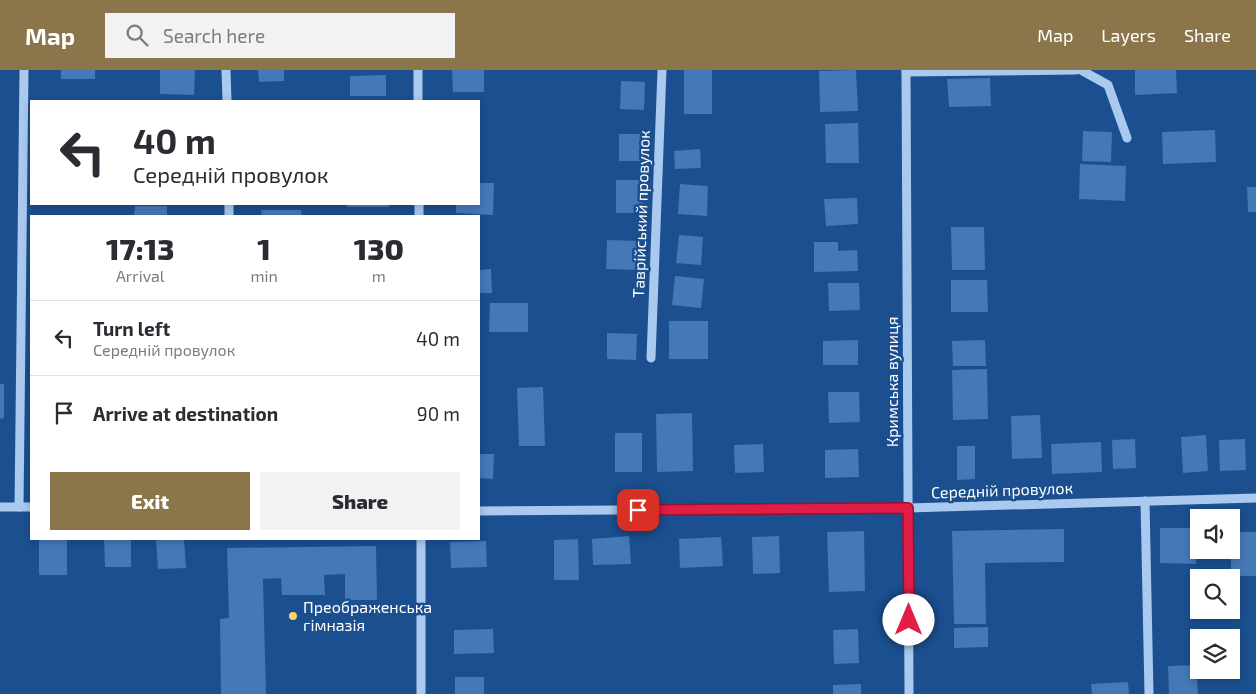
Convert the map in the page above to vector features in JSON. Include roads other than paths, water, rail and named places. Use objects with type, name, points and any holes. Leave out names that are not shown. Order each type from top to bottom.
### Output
[{"type":"street","points":[[19,507],[24,70]]},
{"type":"street","points":[[226,70],[227,100]]},
{"type":"street","points":[[418,70],[418,100]]},
{"type":"street","name":"Таврійський провулок","points":[[651,358],[662,70]]},
{"type":"street","points":[[906,71],[1076,70]]},
{"type":"street","points":[[1081,70],[1108,85],[1127,138]]},
{"type":"street","name":"Кримська вулиця","points":[[906,71],[909,694]]},
{"type":"street","name":"Середній провулок","points":[[480,511],[908,508],[1256,498]]},
{"type":"street","points":[[1145,501],[1149,694]]},
{"type":"street","points":[[0,507],[30,507]]},
{"type":"street","points":[[421,540],[421,694]]},
{"type":"place","name":"Преображенська гімназія","points":[[293,616]]}]
